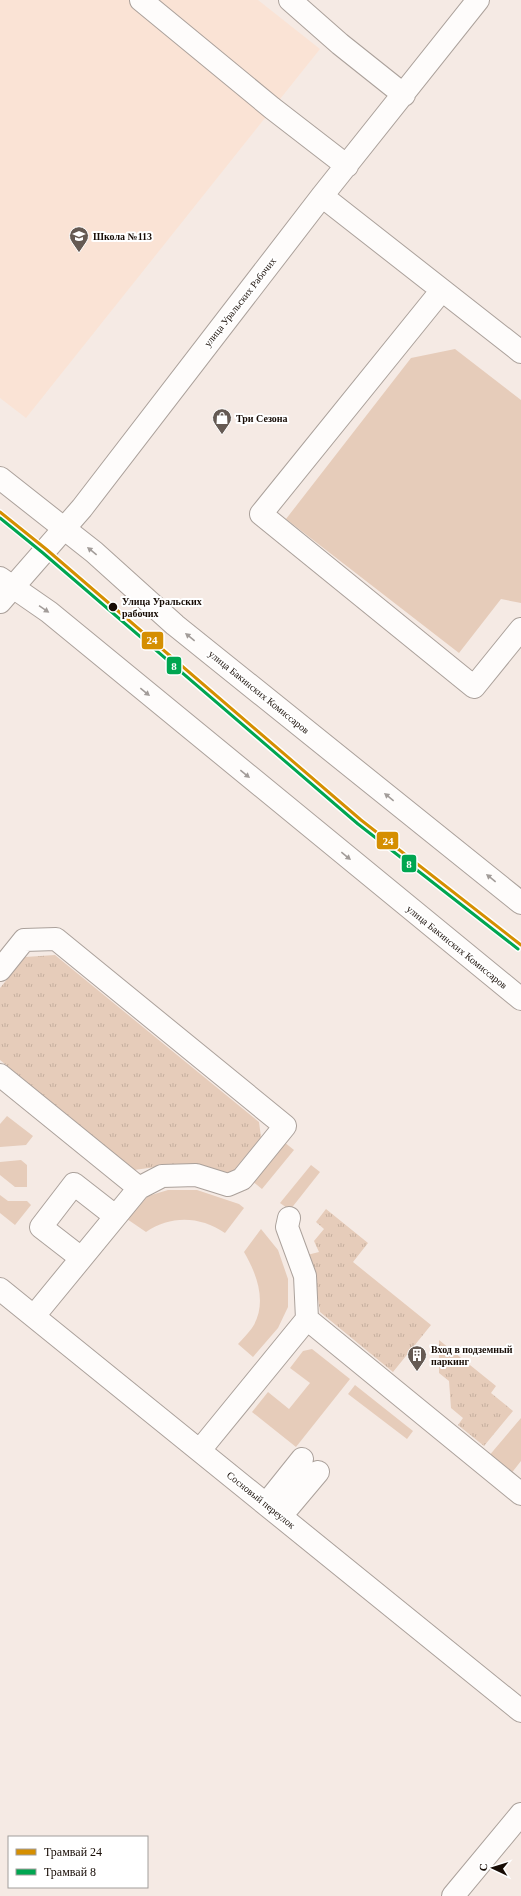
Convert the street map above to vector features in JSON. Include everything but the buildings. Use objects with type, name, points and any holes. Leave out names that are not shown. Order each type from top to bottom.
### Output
[{"type":"street","points":[[141,0],[272,108],[347,166]]},
{"type":"street","points":[[290,0],[340,44],[404,94]]},
{"type":"street","name":"улица Уральских Рабочих","points":[[4,589],[82,508],[322,196],[478,0]]},
{"type":"street","points":[[322,196],[521,352]]},
{"type":"street","points":[[442,290],[261,514],[474,687],[521,629]]},
{"type":"street","name":"улица Бакинских Комиссаров","points":[[0,478],[94,552],[181,630],[521,903]]},
{"type":"street","name":"улица Бакинских Комиссаров","points":[[4,589],[49,612],[521,999]]},
{"type":"street","points":[[0,970],[24,940],[56,939],[285,1126],[242,1179],[228,1185],[196,1175],[162,1176],[138,1188],[34,1316]]},
{"type":"street","points":[[0,1075],[138,1188]]},
{"type":"street","points":[[81,1258],[41,1227],[74,1184],[115,1216]]},
{"type":"street","points":[[200,1450],[307,1319],[305,1276],[287,1227],[289,1218]]},
{"type":"street","name":"Сосновый переулок","points":[[0,1289],[521,1711]]},
{"type":"street","points":[[307,1319],[521,1494]]},
{"type":"street","points":[[274,1510],[310,1465]]},
{"type":"street","points":[[453,1896],[521,1814]]},
{"type":"shaded area","name":"Школа №113","points":[[0,0],[258,0],[320,49],[26,418],[0,398]]},
{"type":"green space","points":[[455,349],[521,400],[521,603],[501,599],[459,653],[286,519],[411,358]]},
{"type":"green space","points":[[55,955],[259,1122],[261,1137],[231,1174],[202,1166],[156,1167],[134,1170],[0,1060],[0,988],[25,957]]},
{"type":"green space","points":[[7,1116],[33,1136],[26,1145],[0,1147],[0,1124]]},
{"type":"green space","points":[[284,1142],[294,1150],[262,1189],[252,1181]]},
{"type":"green space","points":[[21,1160],[27,1165],[27,1187],[15,1187],[0,1175],[0,1162]]},
{"type":"green space","points":[[311,1165],[320,1172],[290,1210],[280,1203]]},
{"type":"green space","points":[[168,1190],[197,1190],[239,1204],[244,1208],[225,1233],[206,1223],[186,1220],[175,1220],[165,1223],[146,1232],[127,1219],[148,1196]]},
{"type":"green space","points":[[0,1195],[8,1201],[27,1201],[31,1205],[15,1225],[0,1213]]},
{"type":"green space","points":[[326,1209],[368,1243],[353,1262],[431,1325],[393,1372],[320,1312],[316,1286],[307,1255],[319,1252],[314,1241],[324,1229],[316,1222]]},
{"type":"green space","points":[[261,1229],[278,1250],[288,1279],[288,1307],[278,1328],[253,1357],[238,1344],[252,1328],[257,1319],[259,1309],[259,1289],[253,1270],[244,1252]]},
{"type":"green space","points":[[439,1340],[496,1386],[491,1393],[513,1411],[484,1446],[458,1425],[463,1418],[451,1408],[449,1381],[439,1373]]},
{"type":"green space","points":[[312,1349],[350,1379],[296,1447],[252,1412],[268,1392],[289,1409],[310,1383],[290,1368],[303,1351]]},
{"type":"green space","points":[[355,1385],[413,1431],[407,1439],[348,1394]]},
{"type":"green space","points":[[521,1418],[521,1461],[510,1475],[488,1457]]},
{"type":"tram line","name":"24","points":[[0,512],[46,549],[361,820],[521,945]]},
{"type":"tram line","name":"8","points":[[0,518],[43,553],[358,824],[518,949]]},
{"type":"place","name":"Школа №113","points":[[79,253]]},
{"type":"place","name":"Три Сезона","points":[[222,435]]},
{"type":"place","name":"Улица Уральских рабочих","points":[[113,607]]},
{"type":"place","name":"Вход в подземный паркинг","points":[[417,1372]]}]
